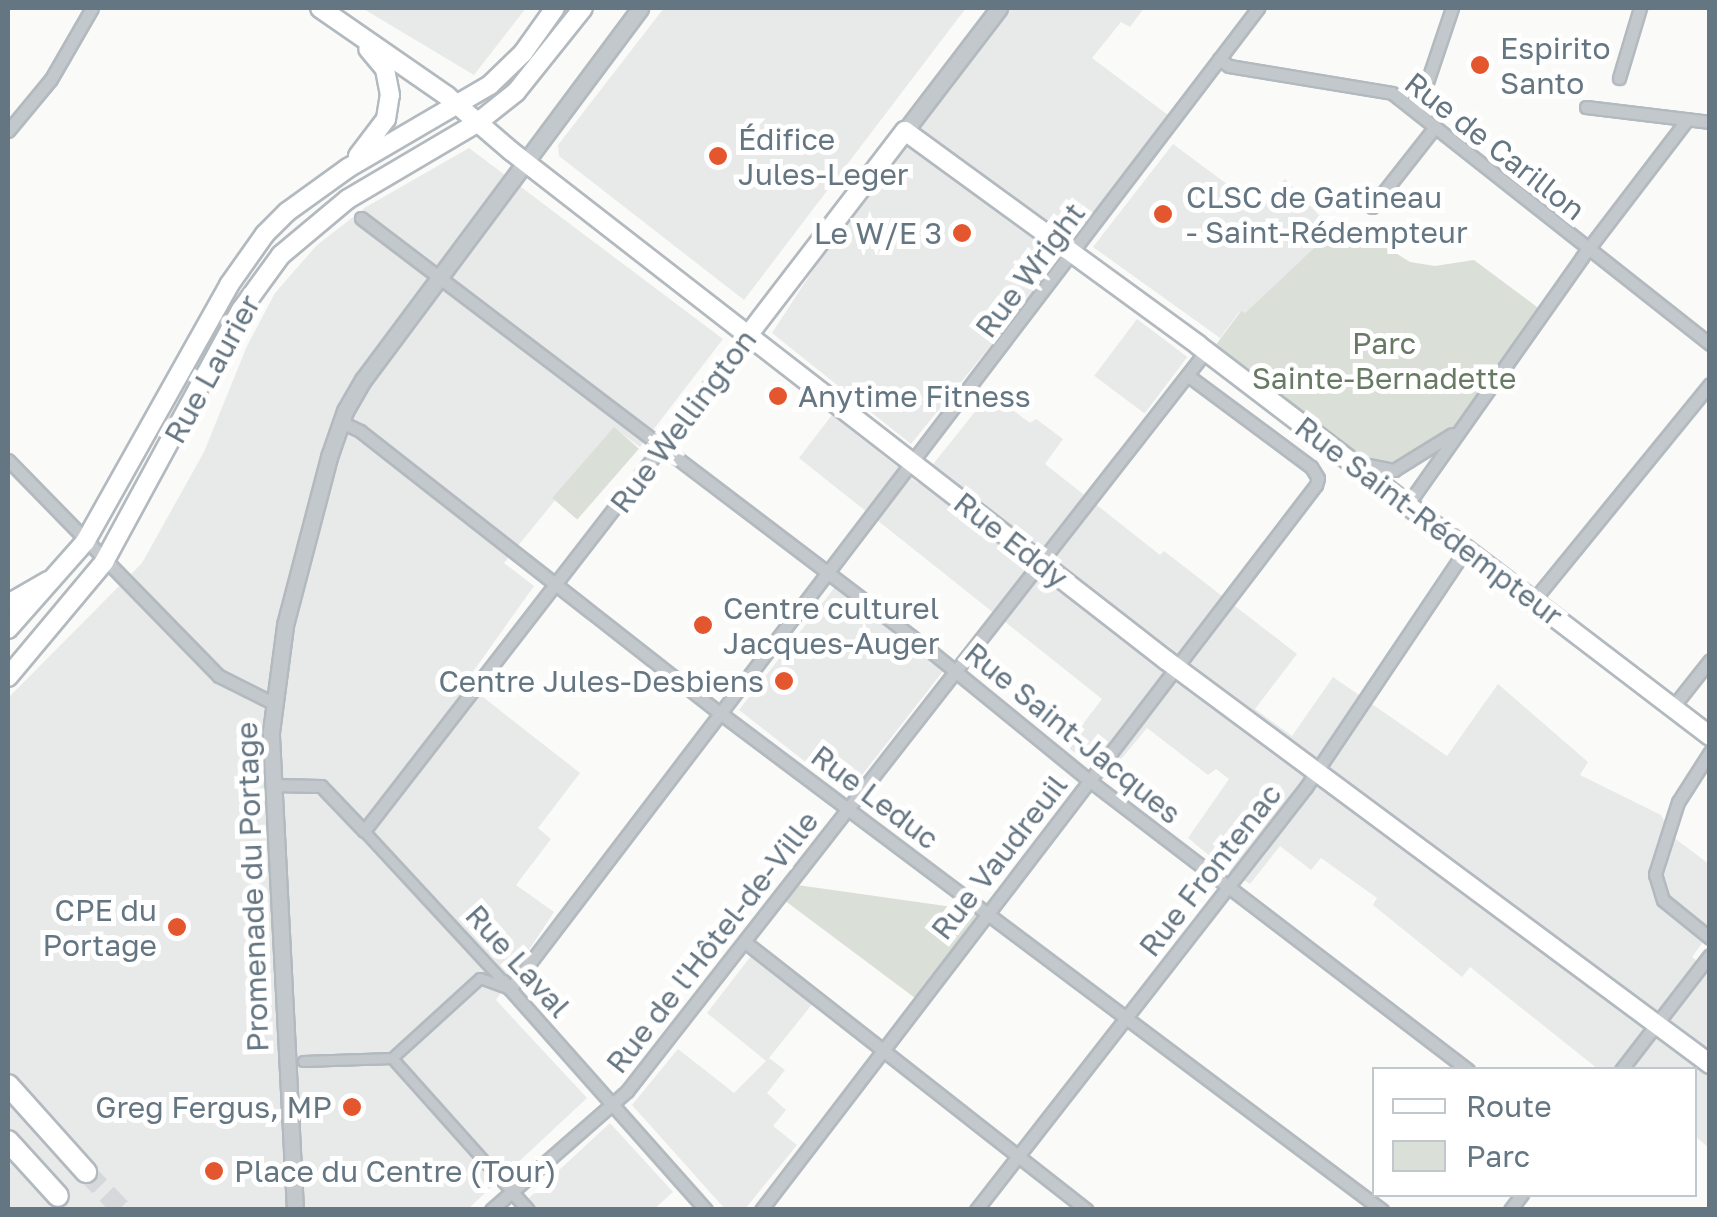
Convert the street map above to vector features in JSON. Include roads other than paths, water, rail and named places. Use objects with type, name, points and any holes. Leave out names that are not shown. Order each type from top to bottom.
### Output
[{"type":"main road","name":"Rue Eddy","points":[[320,8],[460,106],[526,162],[1042,564],[1710,1064]]},
{"type":"main road","name":"Rue Laurier","points":[[8,629],[85,542],[246,259],[287,212],[348,168],[460,106],[506,71],[556,8]]},
{"type":"main road","name":"Rue Laurier","points":[[8,676],[104,562],[241,310],[281,255],[348,199],[477,122],[528,81],[583,8]]},
{"type":"main road","points":[[348,168],[386,119],[390,95],[385,69],[351,30]]},
{"type":"main road","name":"Rue Saint-Rédempteur","points":[[904,131],[1206,351],[1710,736]]},
{"type":"main road","name":"Rue Wellington","points":[[749,334],[904,131]]},
{"type":"main road","points":[[8,604],[20,594],[58,577]]},
{"type":"main road","points":[[8,1085],[86,1172]]},
{"type":"main road","points":[[8,1141],[58,1196]]},
{"type":"street","points":[[8,131],[51,79],[91,8]]},
{"type":"street","name":"Promenade du Portage","points":[[295,1210],[273,785],[274,703],[288,609],[340,422],[363,380],[640,8]]},
{"type":"street","name":"Rue Wellington","points":[[904,131],[999,8]]},
{"type":"street","name":"Rue Wright","points":[[510,989],[1258,8]]},
{"type":"street","points":[[1416,112],[1452,8]]},
{"type":"street","points":[[1619,78],[1640,8]]},
{"type":"street","name":"Rue de Carillon","points":[[1219,59],[1229,66],[1384,89],[1710,344]]},
{"type":"street","points":[[1586,108],[1710,122]]},
{"type":"street","points":[[1408,504],[1587,250],[1686,121]]},
{"type":"street","points":[[1372,207],[1435,127]]},
{"type":"street","name":"Rue Saint-Jacques","points":[[362,218],[829,573],[1090,781],[1464,1067]]},
{"type":"street","name":"Rue Wellington","points":[[364,832],[749,334]]},
{"type":"street","name":"Rue de l'Hôtel-de-Ville","points":[[491,1210],[627,1091],[1206,351]]},
{"type":"street","name":"Rue Vaudreuil","points":[[761,1210],[1178,668],[1318,478],[1311,467],[1187,375]]},
{"type":"street","points":[[1533,601],[1710,384]]},
{"type":"street","name":"Rue Leduc","points":[[340,422],[360,431],[720,713],[1382,1210]]},
{"type":"street","points":[[1347,458],[1394,470],[1464,425]]},
{"type":"street","points":[[8,460],[219,676],[274,703]]},
{"type":"street","name":"Rue Frontenac","points":[[976,1210],[1317,771],[1466,549]]},
{"type":"street","points":[[1672,708],[1710,660]]},
{"type":"street","points":[[1710,752],[1678,802],[1655,874],[1663,900],[1710,938]]},
{"type":"street","name":"Rue Laval","points":[[273,785],[321,786],[510,989],[706,1210]]},
{"type":"street","points":[[744,942],[1087,1210]]},
{"type":"street","points":[[1623,1067],[1710,955]]},
{"type":"street","points":[[303,1061],[392,1058],[480,978],[510,989]]},
{"type":"street","points":[[392,1058],[528,1210]]},
{"type":"tunnel","points":[[86,1172],[122,1210]]},
{"type":"place","name":"Espirito Santo","points":[[1480,65]]},
{"type":"place","name":"Édifice Jules-Leger","points":[[718,156]]},
{"type":"place","name":"CLSC de Gatineau - Saint-Rédempteur","points":[[1163,214]]},
{"type":"place","name":"Le W/E 3","points":[[962,233]]},
{"type":"place","name":"Anytime Fitness","points":[[778,396]]},
{"type":"place","name":"Centre culturel Jacques-Auger","points":[[703,625]]},
{"type":"place","name":"Centre Jules-Desbiens","points":[[784,681]]},
{"type":"place","name":"CPE du Portage","points":[[177,927]]},
{"type":"place","name":"Greg Fergus, MP","points":[[352,1107]]},
{"type":"place","name":"Place du Centre (Tour)","points":[[214,1171]]},
{"type":"park label","name":"Parc Sainte-Bernadette","points":[[1384,360]]}]
